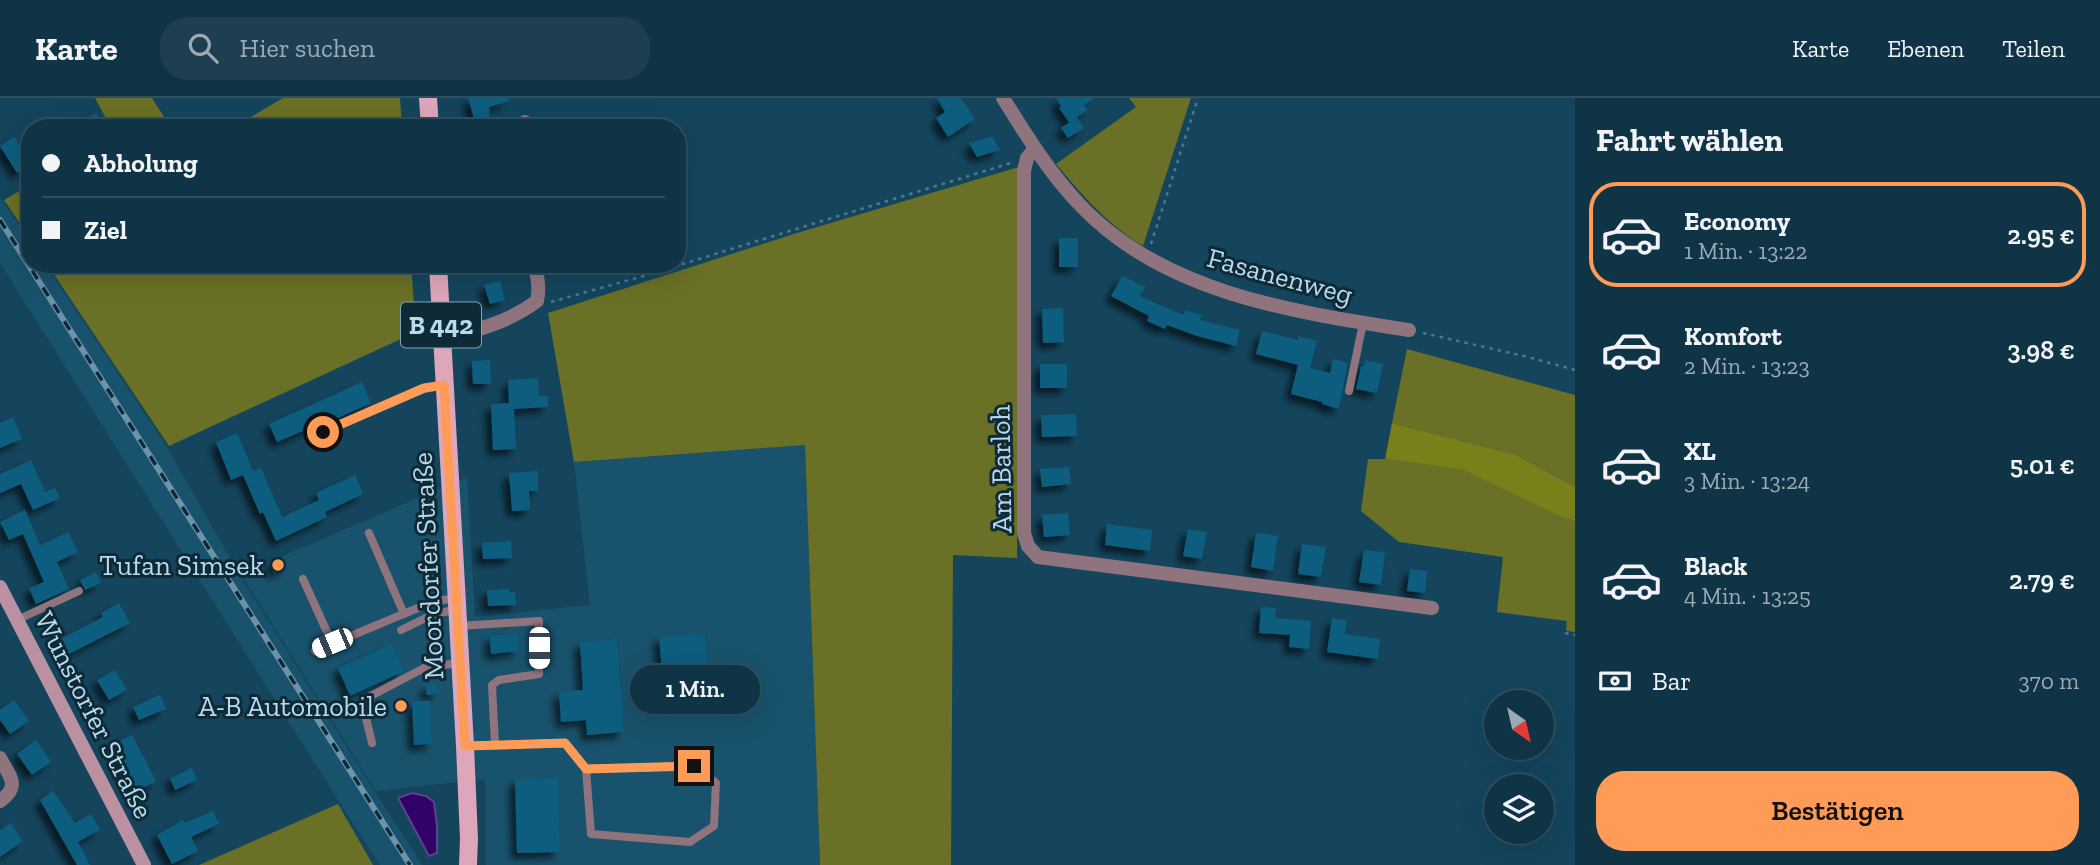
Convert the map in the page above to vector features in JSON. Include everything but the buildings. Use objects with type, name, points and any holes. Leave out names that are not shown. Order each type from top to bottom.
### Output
[{"type":"main road","points":[[428,98],[429,119]]},
{"type":"main road","name":"Moordorfer Straße","points":[[438,273],[470,839],[468,865]]},
{"type":"street","name":"Fasanenweg","points":[[1003,98],[1031,153],[1081,206],[1121,241],[1164,267],[1231,294],[1297,311],[1409,330]]},
{"type":"street","name":"Am Barloh","points":[[1031,153],[1024,171],[1024,534],[1028,546],[1038,557],[1432,608]]},
{"type":"street","points":[[442,336],[491,325],[520,314],[537,301],[539,292],[536,273]]},
{"type":"street","name":"Wunstorfer Straße","points":[[0,587],[144,865]]},
{"type":"street","points":[[0,758],[13,788],[0,801]]},
{"type":"lane","points":[[1349,391],[1363,323]]},
{"type":"lane","points":[[323,432],[424,388],[444,385]]},
{"type":"lane","points":[[369,533],[404,614]]},
{"type":"lane","points":[[303,579],[332,643]]},
{"type":"lane","points":[[17,620],[79,591]]},
{"type":"lane","points":[[314,651],[432,602],[457,611],[539,621],[540,674],[499,680],[492,685],[495,745]]},
{"type":"lane","points":[[401,630],[432,615],[457,611]]},
{"type":"lane","points":[[372,743],[363,706],[365,699],[426,667],[460,663]]},
{"type":"lane","points":[[465,746],[565,743],[586,769],[591,834],[690,842],[714,826],[716,783],[694,766],[586,769]]},
{"type":"path","points":[[1147,257],[1198,98]]},
{"type":"path","points":[[686,263],[1031,153]]},
{"type":"path","points":[[537,301],[546,303],[653,273]]},
{"type":"path","points":[[1409,330],[1575,370]]},
{"type":"path","points":[[1565,633],[1575,635]]},
{"type":"shaded area","points":[[0,197],[21,228],[21,273],[51,273],[167,447],[239,574],[422,865],[380,865],[0,263]]},
{"type":"shaded area","points":[[805,445],[820,865],[486,865],[485,779],[376,791],[241,574],[467,477],[475,617],[590,605],[574,462]]},
{"type":"shaded area","points":[[412,793],[426,796],[434,802],[437,853],[429,856],[398,798]]},
{"type":"green space","points":[[95,98],[152,98],[165,119],[106,119]]},
{"type":"green space","points":[[283,98],[400,98],[401,119],[247,119]]},
{"type":"green space","points":[[1129,98],[1191,98],[1143,246],[1107,219],[1056,164],[1136,107]]},
{"type":"green space","points":[[1019,167],[1017,558],[953,555],[951,865],[820,865],[805,445],[574,462],[548,313],[672,273],[686,273],[686,269]]},
{"type":"green space","points":[[21,190],[21,225],[4,200]]},
{"type":"green space","points":[[53,273],[412,273],[416,332],[169,446]]},
{"type":"green space","points":[[1407,349],[1575,395],[1575,487],[1517,455],[1392,423]]},
{"type":"green space","points":[[1392,423],[1517,455],[1575,487],[1575,521],[1561,517],[1462,469],[1385,459]]},
{"type":"green space","points":[[1368,459],[1461,468],[1561,517],[1575,521],[1575,632],[1566,631],[1567,621],[1497,612],[1503,557],[1399,542],[1361,511]]},
{"type":"green space","points":[[338,804],[373,865],[199,865]]},
{"type":"railway","points":[[0,220],[21,253]]},
{"type":"railway","points":[[34,273],[410,865]]},
{"type":"place","name":"Tufan Simsek","points":[[278,565]]},
{"type":"place","name":"A-B Automobile","points":[[401,706]]},
{"type":"route","points":[[323,432],[424,388],[444,385],[465,746],[565,743],[586,769],[694,766]]}]
